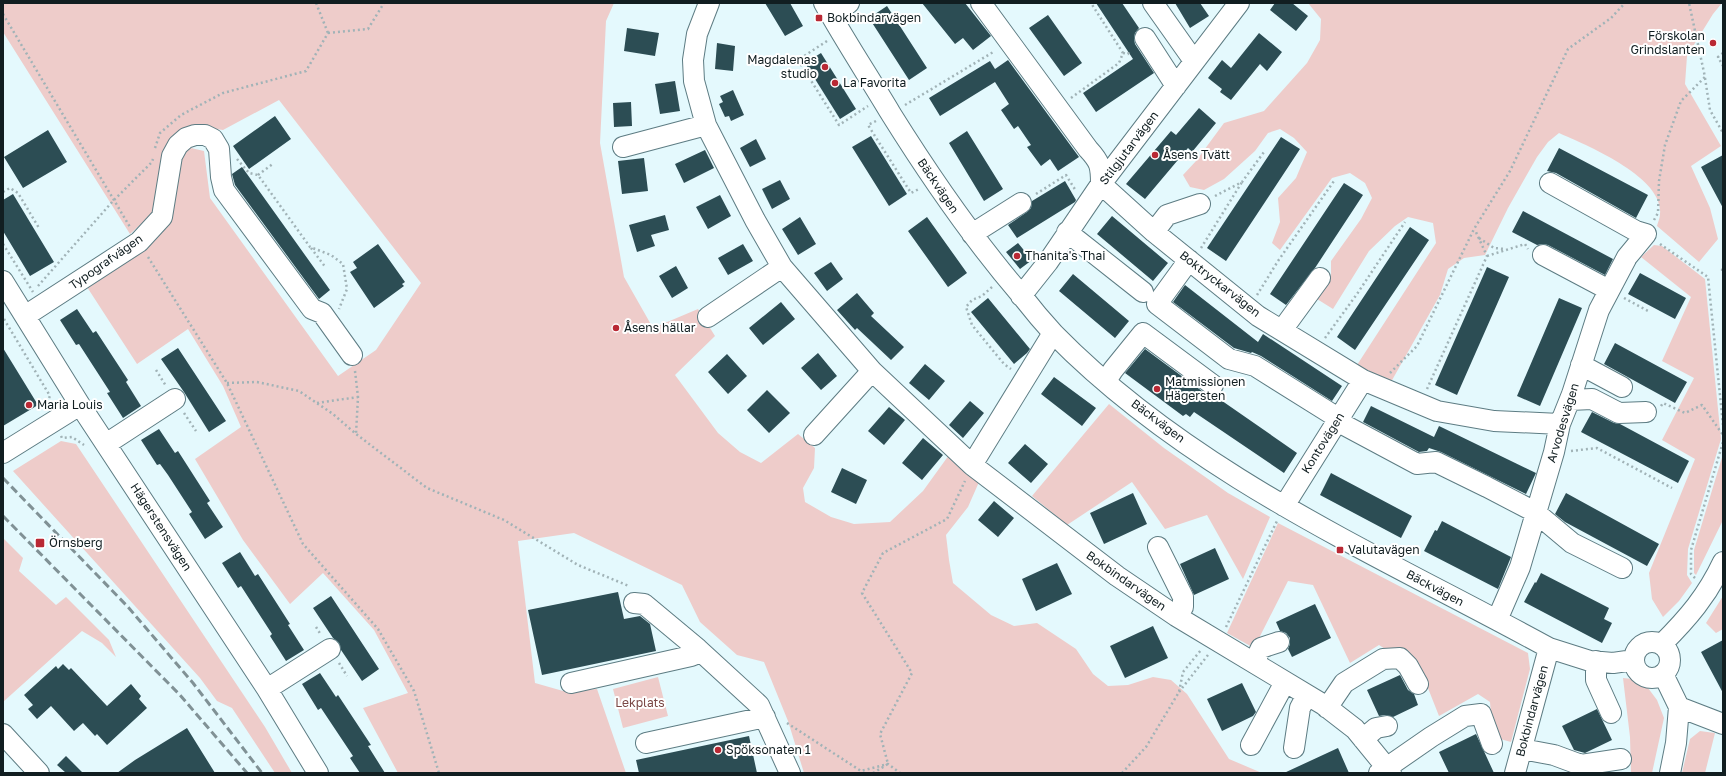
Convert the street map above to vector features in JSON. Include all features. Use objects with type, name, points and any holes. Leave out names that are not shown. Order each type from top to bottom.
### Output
[{"type":"street","name":"Bokbindarvägen","points":[[709,3],[697,34],[693,60],[694,80],[706,125],[748,207],[782,267],[872,371],[972,465],[1116,576],[1176,616],[1307,695],[1354,729],[1363,739],[1386,772]]},
{"type":"street","points":[[827,9],[849,3]]},
{"type":"street","points":[[981,3],[1098,160],[1101,168],[1101,184]]},
{"type":"street","points":[[1153,3],[1194,61]]},
{"type":"street","name":"Stilgjutarvägen","points":[[1021,296],[1048,262],[1101,184],[1239,3]]},
{"type":"street","name":"Bäckvägen","points":[[827,9],[841,32],[883,117],[1021,296],[1054,333],[1106,382],[1145,413],[1211,460],[1284,506],[1549,648],[1596,662],[1613,663],[1634,660]]},
{"type":"street","points":[[1137,44],[1176,86]]},
{"type":"street","points":[[623,147],[706,125]]},
{"type":"street","name":"Typografvägen","points":[[25,316],[139,242],[162,217],[172,156],[178,145],[186,138],[195,135],[205,135],[213,139],[220,148]]},
{"type":"street","points":[[220,148],[221,177],[224,190],[312,309],[322,313],[352,355]]},
{"type":"street","points":[[1550,183],[1636,231],[1646,234]]},
{"type":"street","name":"Boktryckarvägen","points":[[1101,184],[1154,232],[1194,255],[1258,316],[1370,383],[1437,411],[1494,421],[1560,424]]},
{"type":"street","points":[[972,234],[1021,204]]},
{"type":"street","points":[[1154,232],[1167,215],[1200,204]]},
{"type":"street","points":[[1067,232],[1143,292]]},
{"type":"street","name":"Arvodesvägen","points":[[1497,620],[1520,567],[1535,512],[1554,452],[1560,424],[1570,400],[1599,310],[1627,257],[1646,234]]},
{"type":"street","points":[[1194,255],[1157,304],[1228,359],[1255,366],[1338,418],[1346,426],[1418,464],[1436,462],[1535,512],[1572,543],[1622,568]]},
{"type":"street","points":[[1543,255],[1609,290]]},
{"type":"street","points":[[708,317],[782,267]]},
{"type":"street","points":[[1282,330],[1320,278]]},
{"type":"street","name":"Hägerstensvägen","points":[[3,281],[80,405],[97,448],[267,689],[318,773]]},
{"type":"street","points":[[972,465],[1054,333]]},
{"type":"street","points":[[1106,382],[1143,333],[1213,386]]},
{"type":"street","points":[[1581,365],[1622,387]]},
{"type":"street","points":[[814,435],[872,371]]},
{"type":"street","name":"Kontovägen","points":[[1284,506],[1338,418],[1370,383]]},
{"type":"street","points":[[97,448],[175,399]]},
{"type":"street","points":[[1570,400],[1592,399],[1619,413],[1654,407]]},
{"type":"street","points":[[3,453],[80,405]]},
{"type":"street","points":[[1158,547],[1183,597],[1183,606],[1176,616]]},
{"type":"street","points":[[1662,644],[1689,617],[1708,591],[1723,562]]},
{"type":"street","points":[[633,595],[701,652],[762,711],[790,773]]},
{"type":"street","points":[[1254,663],[1261,648],[1279,642]]},
{"type":"street","points":[[1651,642],[1662,644],[1669,653],[1670,658],[1664,674],[1653,678],[1642,675],[1635,666],[1634,660],[1637,650],[1641,646],[1651,642]]},
{"type":"street","name":"Bokbindarvägen","points":[[1515,773],[1549,648]]},
{"type":"street","points":[[267,689],[330,649]]},
{"type":"street","points":[[571,683],[691,656],[701,652]]},
{"type":"street","points":[[1327,708],[1344,683],[1383,658],[1400,658],[1408,666],[1418,684]]},
{"type":"street","points":[[1596,662],[1596,680],[1610,713]]},
{"type":"street","points":[[1664,674],[1679,707],[1676,743],[1670,773]]},
{"type":"street","points":[[1251,745],[1285,682]]},
{"type":"street","points":[[1294,748],[1300,708],[1307,695]]},
{"type":"street","points":[[1679,707],[1723,724]]},
{"type":"street","points":[[646,743],[762,711]]},
{"type":"street","points":[[1386,772],[1431,737],[1465,716],[1481,714],[1492,744]]},
{"type":"street","points":[[1363,739],[1376,728],[1388,726]]},
{"type":"street","points":[[3,734],[39,773]]},
{"type":"street","points":[[1522,749],[1554,755],[1581,765],[1621,759]]},
{"type":"path","points":[[316,3],[328,33]]},
{"type":"path","points":[[328,33],[368,29],[384,3]]},
{"type":"path","points":[[1090,3],[1123,53]]},
{"type":"path","points":[[1370,383],[1417,346],[1474,229],[1510,171],[1568,50],[1611,18],[1626,3]]},
{"type":"path","points":[[1689,3],[1705,77],[1710,110],[1723,133]]},
{"type":"path","points":[[3,14],[112,201],[227,383],[303,544],[378,629],[414,691],[438,773]]},
{"type":"path","points":[[841,32],[798,60],[839,125],[859,112]]},
{"type":"path","points":[[306,72],[328,33]]},
{"type":"path","points":[[919,188],[911,194],[868,125],[1010,42]]},
{"type":"path","points":[[1123,53],[1128,54],[1137,44]]},
{"type":"path","points":[[1058,108],[1119,63],[1123,53]]},
{"type":"path","points":[[1723,53],[1718,57],[1723,66]]},
{"type":"path","points":[[1705,77],[1681,101],[1667,138],[1659,180],[1658,213],[1646,234],[1708,277],[1723,425]]},
{"type":"path","points":[[220,148],[233,154],[249,173],[258,175],[326,268]]},
{"type":"path","points":[[1194,255],[1242,182],[1264,152]]},
{"type":"path","points":[[258,175],[274,162]]},
{"type":"path","points":[[1021,204],[1064,176]]},
{"type":"path","points":[[1255,299],[1278,261],[1334,181]]},
{"type":"path","points":[[1200,204],[1242,182]]},
{"type":"path","points":[[3,192],[10,188],[18,193],[39,228]]},
{"type":"path","points":[[1322,342],[1357,294],[1404,222]]},
{"type":"path","points":[[1474,229],[1487,256]]},
{"type":"path","points":[[1478,238],[1494,248],[1507,250]]},
{"type":"path","points":[[1420,404],[1487,256],[1525,244]]},
{"type":"path","points":[[310,247],[331,256],[343,264],[347,289],[332,327]]},
{"type":"path","points":[[1004,275],[982,296],[972,300],[966,307],[972,325],[1004,364],[1025,379]]},
{"type":"path","points":[[1609,290],[1650,312]]},
{"type":"path","points":[[3,317],[50,396],[44,410],[62,438],[72,437],[84,444],[97,448]]},
{"type":"path","points":[[352,355],[358,397],[356,434]]},
{"type":"path","points":[[227,383],[257,382],[299,391],[333,414],[356,434],[426,488],[504,520],[578,565],[633,595]]},
{"type":"path","points":[[317,403],[358,397]]},
{"type":"path","points":[[1654,407],[1685,414],[1702,405],[1723,435]]},
{"type":"path","points":[[1708,591],[1691,574],[1691,550],[1723,442]]},
{"type":"path","points":[[1554,452],[1597,448],[1672,488]]},
{"type":"path","points":[[900,773],[888,764],[880,734],[912,673],[862,593],[884,553],[947,519],[972,465]]},
{"type":"path","points":[[1122,773],[1146,747],[1179,692],[1215,639],[1284,506]]},
{"type":"path","points":[[1179,692],[1183,672],[1215,639]]},
{"type":"path","points":[[785,722],[861,771],[888,764]]},
{"type":"path","points":[[873,773],[888,764]]},
{"type":"green space","points":[[3,3],[614,3],[606,21],[600,143],[624,277],[653,328],[698,309],[715,336],[675,375],[718,433],[740,452],[761,463],[798,434],[815,448],[814,468],[803,488],[805,502],[831,517],[854,524],[890,522],[923,491],[949,455],[979,482],[968,507],[946,535],[953,583],[991,615],[1014,626],[1037,623],[1076,649],[1093,674],[1108,686],[1128,685],[1153,677],[1171,680],[1187,694],[1229,759],[1262,773],[804,773],[788,721],[764,662],[737,655],[700,622],[682,585],[574,533],[518,541],[535,683],[563,691],[597,689],[626,773],[398,773],[363,708],[408,693],[374,630],[323,573],[290,604],[243,540],[195,459],[241,427],[223,386],[188,329],[137,364],[87,287],[140,251],[181,153],[191,148],[204,151],[210,198],[338,376],[376,350],[421,283],[279,100],[223,130],[203,127],[187,131],[153,213],[130,234],[3,32]]},
{"type":"green space","points":[[1308,3],[1722,3],[1713,14],[1687,56],[1685,84],[1721,146],[1691,166],[1710,208],[1718,239],[1699,262],[1657,226],[1660,214],[1658,200],[1650,187],[1637,175],[1604,154],[1559,133],[1548,142],[1537,157],[1508,208],[1485,255],[1464,258],[1448,269],[1440,295],[1391,382],[1357,365],[1436,243],[1433,223],[1408,217],[1395,226],[1369,251],[1333,309],[1317,299],[1331,275],[1331,261],[1361,219],[1372,198],[1365,183],[1350,173],[1332,178],[1280,250],[1272,243],[1280,222],[1278,198],[1296,178],[1307,152],[1294,138],[1280,129],[1268,133],[1255,151],[1224,179],[1204,190],[1190,187],[1183,175],[1196,161],[1224,123],[1264,111],[1307,63],[1320,40],[1321,19]]},
{"type":"green space","points":[[1654,245],[1662,246],[1705,279],[1721,439],[1688,549],[1687,575],[1692,583],[1679,601],[1663,617],[1652,599],[1649,573],[1695,459],[1662,440],[1694,378],[1662,361],[1691,297],[1641,257]]},
{"type":"green space","points":[[1109,404],[1164,448],[1228,493],[1270,517],[1243,579],[1207,515],[1165,529],[1132,482],[1067,525],[1032,496]]},
{"type":"green space","points":[[61,441],[76,444],[265,727],[292,773],[275,773],[232,708],[217,701],[200,678],[13,471]]},
{"type":"green space","points":[[1723,454],[1723,520],[1696,575],[1694,573],[1694,550]]},
{"type":"green space","points":[[1278,523],[1528,653],[1530,669],[1511,742],[1493,737],[1490,702],[1478,694],[1439,716],[1422,673],[1379,645],[1350,663],[1313,585],[1288,581],[1254,648],[1227,633]]},
{"type":"green space","points":[[3,538],[23,558],[19,571],[56,605],[66,597],[109,640],[116,657],[102,643],[82,631],[3,702]]},
{"type":"green space","points":[[1723,596],[1723,629],[1716,633],[1706,623]]},
{"type":"green space","name":"Lekplats","points":[[658,677],[668,716],[623,728],[613,689]]},
{"type":"green space","points":[[1623,678],[1642,680],[1657,700],[1664,718],[1652,773],[1631,773],[1630,737]]},
{"type":"green space","points":[[1700,731],[1715,733],[1705,773],[1682,773],[1690,739]]},
{"type":"building","points":[[765,3],[790,3],[803,26],[785,36]]},
{"type":"building","points":[[922,3],[965,3],[991,36],[973,50],[963,38],[955,44]]},
{"type":"building","points":[[1096,3],[1122,3],[1139,28],[1135,33],[1135,44],[1154,73],[1096,112],[1083,93],[1133,59]]},
{"type":"building","points":[[1175,3],[1200,3],[1209,16],[1190,28]]},
{"type":"building","points":[[1275,3],[1292,3],[1308,16],[1296,31],[1270,10]]},
{"type":"building","points":[[887,6],[927,68],[909,80],[869,18]]},
{"type":"building","points":[[1048,15],[1082,63],[1064,76],[1029,28]]},
{"type":"building","points":[[627,28],[659,33],[655,56],[624,51]]},
{"type":"building","points":[[1259,33],[1282,52],[1267,71],[1260,64],[1231,100],[1220,92],[1222,89],[1208,78],[1222,60],[1231,68]]},
{"type":"building","points":[[717,43],[735,46],[733,71],[715,69]]},
{"type":"building","points":[[821,53],[856,109],[840,119],[805,63]]},
{"type":"building","points":[[1008,60],[1079,157],[1058,171],[1050,159],[1041,166],[1027,147],[1031,145],[1018,126],[1014,129],[1001,110],[1009,104],[995,82],[940,116],[929,98],[990,61],[995,69]]},
{"type":"building","points":[[675,81],[680,111],[660,114],[655,84]]},
{"type":"building","points":[[733,90],[744,115],[731,121],[729,116],[725,117],[719,104],[723,102],[720,96]]},
{"type":"building","points":[[631,102],[632,126],[614,127],[613,103]]},
{"type":"building","points":[[1199,108],[1216,123],[1192,152],[1188,148],[1145,199],[1126,184],[1171,131],[1176,135]]},
{"type":"building","points":[[275,116],[291,139],[249,169],[233,146]]},
{"type":"building","points":[[48,130],[67,162],[23,188],[4,157]]},
{"type":"building","points":[[967,131],[1003,189],[984,201],[949,143]]},
{"type":"building","points":[[871,136],[907,194],[889,206],[852,147]]},
{"type":"building","points":[[1281,137],[1300,149],[1226,261],[1207,248]]},
{"type":"building","points":[[756,139],[766,159],[750,167],[740,148]]},
{"type":"building","points":[[1559,148],[1648,195],[1636,218],[1556,173],[1547,171]]},
{"type":"building","points":[[705,150],[714,168],[684,183],[675,164]]},
{"type":"building","points":[[1723,155],[1723,208],[1701,167]]},
{"type":"building","points":[[644,158],[648,191],[622,194],[618,161]]},
{"type":"building","points":[[242,167],[330,290],[319,299],[235,185],[232,174]]},
{"type":"building","points":[[780,180],[790,199],[772,209],[762,189]]},
{"type":"building","points":[[1065,181],[1076,200],[1075,202],[1017,238],[1008,225],[1031,208],[1032,201]]},
{"type":"building","points":[[1344,183],[1363,195],[1315,268],[1286,305],[1270,294]]},
{"type":"building","points":[[13,194],[54,262],[30,276],[3,231],[3,200]]},
{"type":"building","points":[[720,195],[731,216],[708,229],[696,207]]},
{"type":"building","points":[[1523,211],[1613,259],[1605,275],[1548,245],[1537,245],[1512,232]]},
{"type":"building","points":[[665,215],[669,230],[651,235],[655,246],[637,252],[629,225]]},
{"type":"building","points":[[1112,216],[1168,263],[1153,281],[1097,234]]},
{"type":"building","points":[[800,217],[816,244],[798,255],[782,229]]},
{"type":"building","points":[[927,217],[967,273],[948,287],[908,231]]},
{"type":"building","points":[[1410,227],[1429,240],[1355,350],[1337,337]]},
{"type":"building","points":[[1018,243],[1032,260],[1020,269],[1006,252]]},
{"type":"building","points":[[378,244],[405,282],[402,284],[404,286],[374,308],[350,272],[357,268],[353,262]]},
{"type":"building","points":[[743,244],[753,261],[728,275],[718,258]]},
{"type":"building","points":[[831,262],[843,279],[827,291],[814,273]]},
{"type":"building","points":[[676,266],[688,288],[672,298],[659,276]]},
{"type":"building","points":[[1487,267],[1509,277],[1457,395],[1435,385]]},
{"type":"building","points":[[1640,273],[1686,298],[1675,319],[1628,294]]},
{"type":"building","points":[[1073,274],[1129,321],[1115,338],[1059,291]]},
{"type":"building","points":[[1185,285],[1258,342],[1263,334],[1342,386],[1332,401],[1261,356],[1252,352],[1234,348],[1173,302]]},
{"type":"building","points":[[857,293],[874,313],[871,316],[904,347],[891,360],[857,328],[855,330],[837,310]]},
{"type":"building","points":[[988,298],[1030,349],[1014,364],[971,312]]},
{"type":"building","points":[[1559,298],[1582,308],[1540,406],[1517,396]]},
{"type":"building","points":[[781,302],[795,319],[763,345],[749,328]]},
{"type":"building","points":[[77,309],[93,333],[96,331],[128,380],[126,382],[141,406],[123,418],[107,393],[110,392],[79,344],[76,345],[60,320]]},
{"type":"building","points":[[1615,343],[1687,382],[1675,403],[1604,364]]},
{"type":"building","points":[[3,348],[38,405],[3,426]]},
{"type":"building","points":[[178,348],[226,421],[209,432],[161,359]]},
{"type":"building","points":[[1145,349],[1206,394],[1215,396],[1297,453],[1284,473],[1194,412],[1190,417],[1186,414],[1183,416],[1125,373]]},
{"type":"building","points":[[818,353],[837,376],[821,390],[801,368]]},
{"type":"building","points":[[727,354],[747,376],[728,394],[708,372]]},
{"type":"building","points":[[925,364],[945,381],[929,400],[909,383]]},
{"type":"building","points":[[1054,377],[1096,408],[1082,426],[1041,394]]},
{"type":"building","points":[[767,390],[790,413],[769,433],[747,410]]},
{"type":"building","points":[[970,401],[984,413],[963,438],[949,425]]},
{"type":"building","points":[[1371,406],[1434,437],[1439,426],[1536,473],[1526,494],[1441,452],[1429,448],[1427,451],[1419,452],[1363,422]]},
{"type":"building","points":[[889,407],[905,420],[884,445],[868,431]]},
{"type":"building","points":[[1592,412],[1614,423],[1620,424],[1689,461],[1678,483],[1581,432]]},
{"type":"building","points":[[159,429],[175,453],[178,451],[210,501],[207,503],[223,527],[205,539],[189,514],[192,512],[168,475],[160,464],[157,465],[141,440]]},
{"type":"building","points":[[923,438],[943,455],[922,480],[902,463]]},
{"type":"building","points":[[1025,444],[1048,464],[1031,483],[1008,463]]},
{"type":"building","points":[[842,468],[867,480],[856,504],[831,492]]},
{"type":"building","points":[[1331,473],[1412,516],[1401,538],[1320,495]]},
{"type":"building","points":[[1133,493],[1147,524],[1104,544],[1090,513]]},
{"type":"building","points":[[1566,493],[1659,544],[1647,566],[1565,522],[1555,514]]},
{"type":"building","points":[[994,501],[1014,518],[998,537],[978,520]]},
{"type":"building","points":[[1442,521],[1511,557],[1498,589],[1424,551],[1435,530],[1437,531]]},
{"type":"building","points":[[1215,548],[1229,579],[1194,595],[1180,564]]},
{"type":"building","points":[[240,552],[255,576],[258,574],[290,624],[288,625],[304,650],[286,661],[270,636],[272,634],[241,586],[238,588],[222,563]]},
{"type":"building","points":[[1057,563],[1072,594],[1036,611],[1022,579]]},
{"type":"building","points":[[1541,573],[1609,608],[1604,619],[1612,623],[1602,643],[1524,602]]},
{"type":"building","points":[[618,592],[624,619],[640,616],[650,624],[656,651],[542,675],[528,610]]},
{"type":"building","points":[[331,596],[379,669],[362,681],[341,650],[339,643],[333,638],[313,608]]},
{"type":"building","points":[[1315,604],[1331,638],[1292,657],[1288,649],[1290,638],[1286,633],[1280,631],[1276,622]]},
{"type":"building","points":[[1153,626],[1168,658],[1125,678],[1110,646]]},
{"type":"building","points":[[1723,640],[1723,693],[1701,652]]},
{"type":"building","points":[[63,664],[69,670],[71,668],[107,706],[131,684],[141,696],[139,699],[147,708],[107,745],[97,734],[95,736],[83,723],[74,731],[51,706],[37,719],[28,709],[33,705],[24,695],[56,666],[58,669]]},
{"type":"building","points":[[320,673],[336,697],[338,695],[371,745],[368,746],[385,773],[360,773],[350,758],[353,756],[321,708],[318,710],[302,684]]},
{"type":"building","points":[[1400,675],[1408,690],[1414,694],[1418,705],[1393,717],[1385,715],[1379,716],[1367,690]]},
{"type":"building","points":[[1242,683],[1256,712],[1253,716],[1222,731],[1207,699]]},
{"type":"building","points":[[1597,709],[1612,740],[1585,753],[1574,750],[1562,726]]},
{"type":"building","points":[[187,728],[215,773],[117,773],[135,760]]},
{"type":"building","points":[[1476,734],[1494,773],[1449,773],[1439,752]]},
{"type":"building","name":"Spöksonaten 1","points":[[749,736],[757,773],[639,773],[636,760]]},
{"type":"building","points":[[1338,748],[1349,773],[1284,773]]},
{"type":"building","points":[[66,756],[83,773],[66,773],[57,765]]},
{"type":"railway","points":[[3,478],[128,607],[193,683],[262,773]]},
{"type":"railway","points":[[3,516],[180,695],[247,773]]},
{"type":"place","name":"Bokbindarvägen","points":[[819,18]]},
{"type":"place","name":"Förskolan Grindslanten","points":[[1713,43]]},
{"type":"place","name":"Magdalenas studio","points":[[825,67]]},
{"type":"place","name":"La Favorita","points":[[835,83]]},
{"type":"place","name":"Åsens Tvätt","points":[[1155,155]]},
{"type":"place","name":"Thanita's Thai","points":[[1017,256]]},
{"type":"place","name":"Åsens hällar","points":[[616,328]]},
{"type":"place","name":"Matmissionen Hägersten","points":[[1157,389]]},
{"type":"place","name":"Maria Louis","points":[[29,405]]},
{"type":"place","name":"Örnsberg","points":[[40,543]]},
{"type":"place","name":"Valutavägen","points":[[1340,550]]},
{"type":"place","name":"Spöksonaten 1","points":[[718,750]]}]
